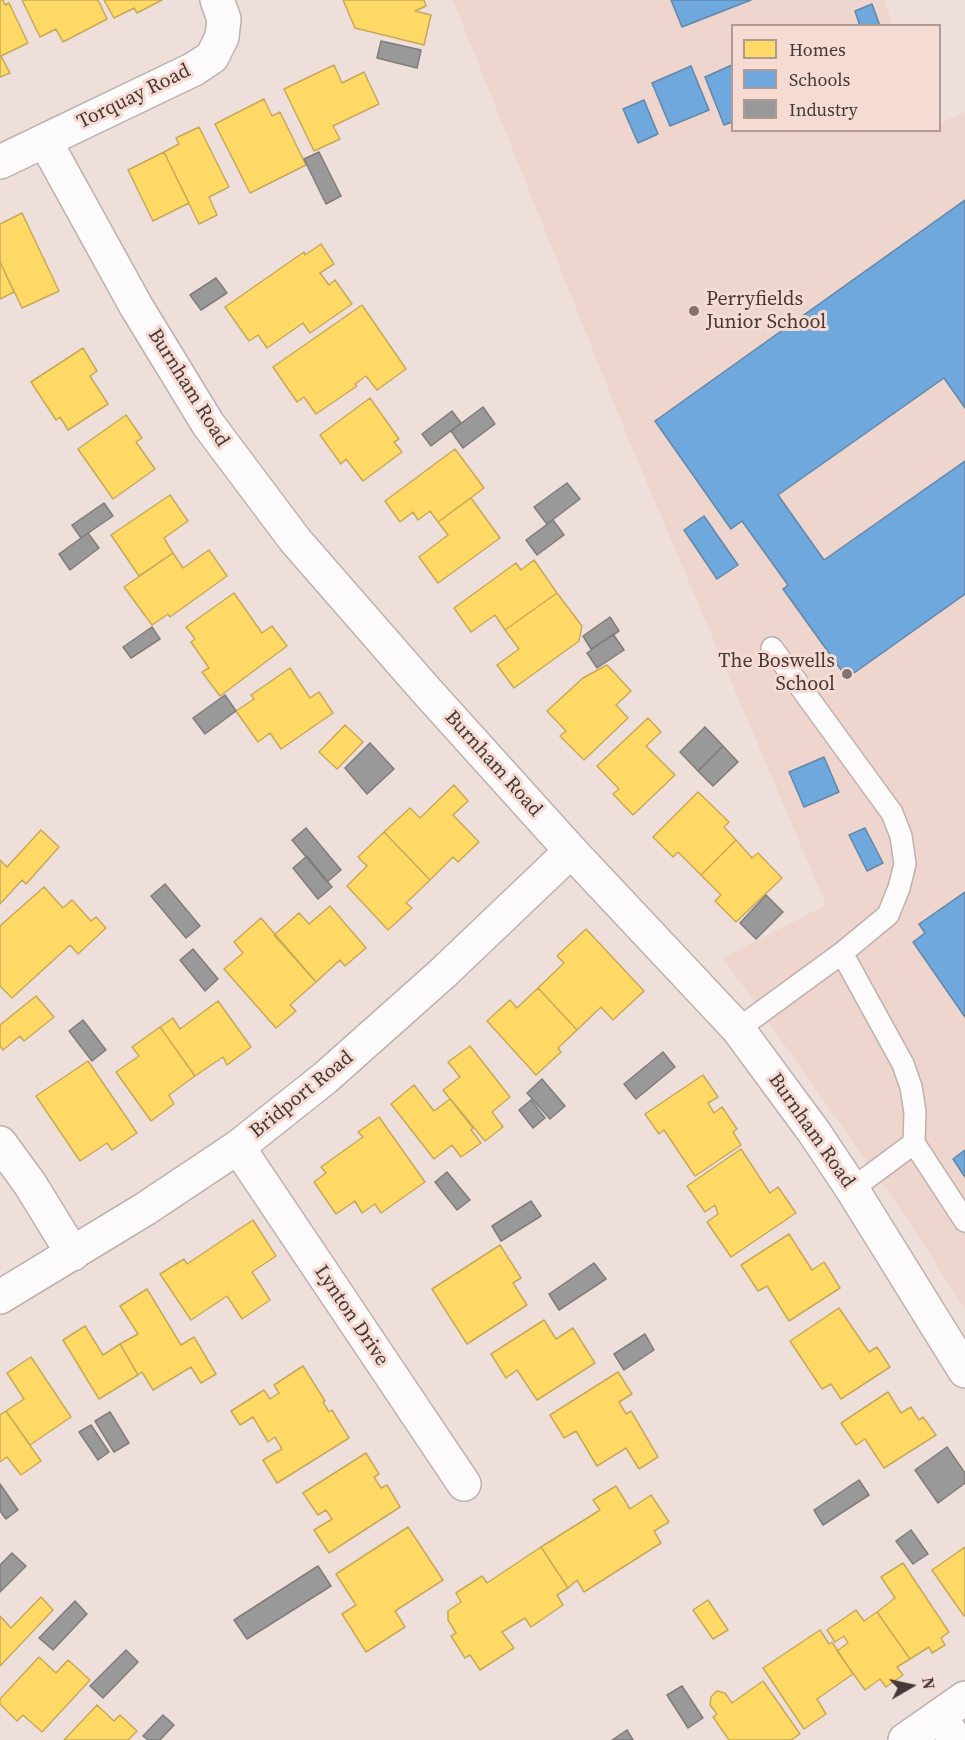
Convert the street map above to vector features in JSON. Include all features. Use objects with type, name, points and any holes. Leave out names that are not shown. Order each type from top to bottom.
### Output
[{"type":"street","name":"Torquay Road","points":[[0,162],[194,69],[212,57],[222,37],[225,19],[217,0]]},
{"type":"street","name":"Burnham Road","points":[[45,141],[136,306],[208,424],[295,540],[571,851],[738,1029],[852,1189],[965,1371]]},
{"type":"street","name":"Bridport Road","points":[[0,1297],[73,1254],[238,1147],[325,1078],[384,1026],[571,851]]},
{"type":"street","points":[[0,1143],[30,1184],[73,1254]]},
{"type":"street","name":"Lynton Drive","points":[[238,1147],[464,1484]]},
{"type":"street","points":[[905,1740],[953,1718]]},
{"type":"lane","points":[[738,1029],[842,953],[888,915],[899,888],[905,864],[902,836],[892,813],[772,648]]},
{"type":"lane","points":[[842,953],[903,1064],[911,1087],[915,1112],[914,1143],[965,1221]]},
{"type":"lane","points":[[852,1189],[914,1143]]},
{"type":"shaded area","name":"The Boswells School","points":[[453,0],[884,0],[893,24],[731,24],[731,132],[941,132],[941,123],[965,112],[965,1310],[911,1224],[723,958],[826,905],[630,443]]},
{"type":"building: Homes","points":[[0,0],[3,0],[5,5],[9,3],[28,43],[1,56],[10,73],[0,77]]},
{"type":"building: Homes","points":[[22,0],[98,0],[107,19],[63,42],[56,29],[40,37]]},
{"type":"building: Homes","points":[[104,0],[162,0],[137,13],[134,8],[114,18]]},
{"type":"building: Homes","points":[[343,0],[424,0],[426,6],[415,11],[431,15],[424,45],[355,28]]},
{"type":"building: Homes","points":[[334,65],[342,83],[364,72],[379,104],[333,126],[340,139],[314,151],[284,89]]},
{"type":"building: Homes","points":[[264,99],[272,116],[280,112],[306,165],[250,193],[215,124]]},
{"type":"building: Homes","points":[[199,127],[229,187],[209,197],[217,215],[199,224],[164,152],[179,144],[176,138]]},
{"type":"building: Homes","points":[[164,152],[189,203],[153,221],[128,170]]},
{"type":"building: Homes","points":[[22,213],[59,291],[22,308],[0,262],[0,224]]},
{"type":"building: Homes","points":[[321,244],[334,264],[320,273],[329,285],[335,280],[352,304],[310,333],[303,323],[267,348],[258,335],[249,341],[225,307],[304,252],[305,255]]},
{"type":"building: Homes","points":[[0,262],[14,292],[0,299]]},
{"type":"building: Homes","points":[[362,305],[406,369],[377,390],[366,376],[355,384],[357,386],[316,414],[304,397],[297,402],[273,367]]},
{"type":"building: Homes","points":[[83,348],[97,371],[90,376],[108,404],[68,430],[60,417],[56,420],[31,382]]},
{"type":"building: Homes","points":[[370,398],[399,439],[394,442],[402,452],[363,481],[346,459],[341,464],[320,435]]},
{"type":"building: Homes","points":[[126,415],[142,438],[136,442],[155,469],[113,499],[78,449]]},
{"type":"building: Homes","points":[[455,449],[484,488],[438,522],[430,511],[418,520],[413,512],[400,522],[385,501]]},
{"type":"building: Homes","points":[[170,495],[188,521],[164,538],[173,553],[139,576],[111,535]]},
{"type":"building: Homes","points":[[471,498],[500,538],[438,583],[419,557],[448,535],[438,522]]},
{"type":"building: Homes","points":[[209,550],[227,576],[170,617],[168,614],[152,625],[124,587],[173,553],[183,568]]},
{"type":"building: Homes","points":[[534,560],[557,593],[505,630],[495,615],[471,632],[454,608],[516,563],[521,570]]},
{"type":"building: Homes","points":[[234,593],[262,633],[272,626],[287,646],[220,696],[202,672],[209,668],[191,642],[195,639],[186,627]]},
{"type":"building: Homes","points":[[557,593],[582,626],[579,641],[514,688],[497,665],[519,649],[505,630]]},
{"type":"building: Homes","points":[[607,665],[631,691],[616,705],[628,718],[584,760],[560,736],[566,731],[547,711],[583,678]]},
{"type":"building: Homes","points":[[290,668],[310,698],[319,692],[333,713],[281,749],[270,733],[258,742],[236,711],[254,699],[251,695]]},
{"type":"building: Homes","points":[[648,718],[661,732],[646,746],[675,775],[633,815],[613,794],[619,789],[597,766]]},
{"type":"building: Homes","points":[[345,725],[363,742],[337,769],[319,752]]},
{"type":"building: Homes","points":[[454,785],[468,801],[453,815],[479,842],[458,862],[453,857],[430,880],[384,832],[410,808],[420,818]]},
{"type":"building: Homes","points":[[698,792],[729,822],[724,827],[736,840],[701,875],[678,852],[673,857],[653,837]]},
{"type":"building: Homes","points":[[41,830],[59,847],[26,884],[22,880],[0,904],[0,860],[7,867]]},
{"type":"building: Homes","points":[[384,832],[430,880],[406,903],[412,908],[388,930],[347,886],[367,866],[358,857]]},
{"type":"building: Homes","points":[[736,840],[752,858],[758,853],[782,878],[736,922],[715,901],[721,895],[701,875]]},
{"type":"building: Homes","points":[[44,887],[63,908],[72,900],[91,921],[96,917],[106,928],[78,954],[70,945],[12,998],[0,986],[0,926]]},
{"type":"building: Homes","points":[[330,906],[366,948],[345,966],[340,960],[316,982],[274,935],[299,913],[309,924]]},
{"type":"building: Homes","points":[[261,918],[316,982],[290,1005],[296,1011],[276,1028],[224,969],[243,953],[234,942]]},
{"type":"building: Homes","points":[[586,929],[644,991],[613,1020],[601,1007],[577,1030],[538,988],[564,963],[557,956]]},
{"type":"building: Homes","points":[[538,988],[577,1030],[558,1048],[561,1052],[536,1075],[487,1021],[510,1000],[517,1008]]},
{"type":"building: Homes","points":[[36,996],[54,1017],[24,1041],[20,1036],[3,1050],[0,1046],[0,1025]]},
{"type":"building: Homes","points":[[218,1001],[251,1047],[227,1065],[223,1057],[195,1076],[160,1027],[173,1018],[180,1029]]},
{"type":"building: Homes","points":[[160,1027],[195,1076],[169,1095],[174,1104],[151,1121],[116,1072],[139,1056],[132,1047]]},
{"type":"building: Homes","points":[[470,1046],[510,1097],[492,1112],[503,1127],[485,1141],[443,1090],[460,1077],[448,1062]]},
{"type":"building: Homes","points":[[88,1061],[137,1133],[112,1150],[107,1143],[80,1161],[36,1096]]},
{"type":"building: Homes","points":[[703,1075],[718,1097],[708,1103],[714,1113],[722,1107],[737,1129],[733,1132],[741,1145],[695,1176],[664,1130],[659,1134],[645,1114]]},
{"type":"building: Homes","points":[[414,1085],[434,1111],[450,1099],[473,1128],[471,1130],[481,1143],[461,1157],[452,1145],[434,1159],[391,1104]]},
{"type":"building: Homes","points":[[379,1117],[425,1182],[381,1213],[375,1204],[362,1213],[355,1201],[336,1214],[314,1182],[326,1173],[321,1167],[363,1137],[358,1132]]},
{"type":"building: Homes","points":[[741,1149],[770,1193],[778,1187],[796,1213],[731,1257],[707,1222],[718,1214],[715,1205],[705,1212],[687,1186]]},
{"type":"building: Homes","points":[[253,1220],[276,1256],[252,1272],[270,1300],[242,1319],[227,1296],[191,1320],[160,1274],[184,1259],[187,1264]]},
{"type":"building: Homes","points":[[789,1234],[812,1270],[824,1262],[840,1288],[789,1321],[767,1286],[758,1291],[741,1265]]},
{"type":"building: Homes","points":[[500,1245],[521,1278],[513,1283],[527,1305],[467,1344],[432,1289]]},
{"type":"building: Homes","points":[[147,1289],[181,1345],[194,1337],[216,1374],[201,1383],[191,1367],[153,1390],[142,1372],[138,1375],[120,1344],[138,1334],[120,1306]]},
{"type":"building: Homes","points":[[839,1308],[869,1352],[877,1347],[890,1367],[841,1399],[831,1384],[822,1389],[790,1341]]},
{"type":"building: Homes","points":[[544,1320],[556,1339],[573,1328],[595,1363],[537,1400],[517,1370],[506,1378],[491,1354]]},
{"type":"building: Homes","points":[[85,1326],[103,1355],[120,1344],[138,1375],[99,1399],[63,1340]]},
{"type":"building: Homes","points":[[31,1357],[71,1417],[30,1445],[6,1411],[24,1399],[7,1373]]},
{"type":"building: Homes","points":[[303,1366],[325,1401],[323,1402],[329,1412],[332,1410],[349,1438],[277,1483],[263,1460],[282,1449],[275,1437],[268,1442],[253,1417],[240,1425],[231,1411],[264,1390],[270,1399],[279,1393],[274,1385]]},
{"type":"building: Homes","points":[[618,1372],[632,1394],[619,1402],[626,1414],[631,1411],[658,1457],[639,1469],[626,1448],[597,1466],[576,1431],[564,1438],[550,1415]]},
{"type":"building: Homes","points":[[888,1392],[901,1413],[911,1407],[919,1420],[923,1417],[936,1435],[884,1468],[865,1439],[856,1445],[841,1423]]},
{"type":"building: Homes","points":[[6,1411],[41,1461],[21,1475],[7,1457],[0,1462],[0,1415]]},
{"type":"building: Homes","points":[[366,1453],[379,1474],[374,1477],[381,1488],[387,1485],[400,1507],[329,1553],[314,1530],[332,1519],[326,1510],[318,1515],[303,1493]]},
{"type":"building: Homes","points":[[616,1486],[630,1509],[651,1495],[669,1522],[654,1531],[661,1543],[584,1592],[577,1580],[568,1588],[541,1547],[600,1510],[593,1500]]},
{"type":"building: Homes","points":[[408,1527],[443,1580],[395,1611],[405,1627],[366,1652],[342,1614],[356,1605],[336,1574]]},
{"type":"building: Homes","points":[[541,1547],[568,1588],[557,1595],[563,1605],[531,1627],[525,1618],[502,1632],[514,1648],[480,1670],[470,1655],[465,1658],[451,1636],[456,1633],[448,1620],[448,1611],[461,1602],[456,1593],[482,1576],[487,1583]]},
{"type":"building: Homes","points":[[965,1547],[965,1616],[964,1616],[932,1570]]},
{"type":"building: Homes","points":[[903,1563],[949,1632],[941,1638],[945,1645],[932,1653],[929,1647],[910,1659],[877,1612],[895,1598],[881,1577]]},
{"type":"building: Homes","points":[[41,1597],[53,1610],[0,1666],[0,1616],[11,1628]]},
{"type":"building: Homes","points":[[708,1600],[728,1630],[713,1639],[693,1610]]},
{"type":"building: Homes","points":[[856,1610],[864,1621],[877,1612],[910,1659],[897,1667],[903,1675],[886,1687],[880,1679],[865,1690],[837,1651],[848,1643],[844,1636],[835,1642],[827,1630]]},
{"type":"building: Homes","points":[[820,1630],[829,1644],[832,1642],[853,1674],[817,1699],[826,1714],[804,1729],[763,1668]]},
{"type":"building: Homes","points":[[39,1657],[56,1673],[68,1660],[90,1680],[42,1732],[23,1715],[17,1721],[0,1704],[0,1699]]},
{"type":"building: Homes","points":[[763,1681],[800,1734],[791,1740],[729,1740],[713,1717],[717,1714],[710,1705],[711,1697],[717,1691],[725,1693],[732,1703]]},
{"type":"building: Homes","points":[[97,1705],[114,1721],[120,1715],[137,1731],[128,1740],[64,1740]]},
{"type":"building: Schools","points":[[671,0],[751,0],[682,27]]},
{"type":"building: Schools","points":[[872,4],[879,24],[859,24],[855,11]]},
{"type":"building: Schools","points":[[731,65],[731,122],[724,125],[705,77]]},
{"type":"building: Schools","points":[[691,66],[709,110],[670,126],[652,83]]},
{"type":"building: Schools","points":[[644,100],[658,134],[638,143],[623,109]]},
{"type":"building: Schools","points":[[965,200],[965,408],[944,378],[778,495],[824,560],[965,461],[965,594],[847,678],[783,589],[788,585],[742,521],[731,529],[655,421]]},
{"type":"building: Schools","points":[[704,516],[738,565],[717,579],[684,530]]},
{"type":"building: Schools","points":[[824,757],[839,792],[804,807],[789,772]]},
{"type":"building: Schools","points":[[865,828],[883,863],[867,871],[849,835]]},
{"type":"building: Schools","points":[[965,892],[965,1017],[913,942],[925,933],[919,924]]},
{"type":"building: Schools","points":[[965,1150],[965,1177],[953,1159]]},
{"type":"building: Industry","points":[[381,41],[421,50],[417,68],[377,58]]},
{"type":"building: Industry","points":[[319,152],[341,196],[326,204],[304,159]]},
{"type":"building: Industry","points":[[216,278],[227,293],[201,310],[190,295]]},
{"type":"building: Industry","points":[[483,407],[495,424],[463,448],[451,431]]},
{"type":"building: Industry","points":[[452,411],[461,423],[431,446],[422,434]]},
{"type":"building: Industry","points":[[567,483],[580,499],[547,524],[534,507]]},
{"type":"building: Industry","points":[[104,503],[113,516],[81,538],[72,525]]},
{"type":"building: Industry","points":[[553,520],[564,535],[537,555],[526,540]]},
{"type":"building: Industry","points":[[88,533],[99,548],[70,570],[59,554]]},
{"type":"building: Industry","points":[[610,617],[619,631],[591,649],[583,636]]},
{"type":"building: Industry","points":[[152,627],[160,639],[131,658],[123,647]]},
{"type":"building: Industry","points":[[613,634],[624,650],[597,668],[587,653]]},
{"type":"building: Industry","points":[[225,695],[236,711],[205,734],[193,718]]},
{"type":"building: Industry","points":[[705,727],[723,746],[698,771],[680,752]]},
{"type":"building: Industry","points":[[370,743],[394,769],[367,794],[345,768]]},
{"type":"building: Industry","points":[[723,746],[738,762],[713,786],[698,771]]},
{"type":"building: Industry","points":[[306,828],[341,870],[327,882],[292,840]]},
{"type":"building: Industry","points":[[307,856],[332,887],[318,899],[293,868]]},
{"type":"building: Industry","points":[[165,884],[200,926],[186,938],[151,896]]},
{"type":"building: Industry","points":[[766,895],[783,912],[756,939],[740,923]]},
{"type":"building: Industry","points":[[193,949],[218,979],[205,991],[180,960]]},
{"type":"building: Industry","points":[[83,1020],[106,1050],[92,1061],[69,1031]]},
{"type":"building: Industry","points":[[663,1052],[675,1067],[636,1099],[624,1084]]},
{"type":"building: Industry","points":[[542,1079],[565,1106],[550,1119],[527,1093]]},
{"type":"building: Industry","points":[[531,1100],[545,1118],[533,1128],[519,1110]]},
{"type":"building: Industry","points":[[447,1172],[470,1200],[457,1210],[435,1182]]},
{"type":"building: Industry","points":[[531,1201],[541,1216],[501,1241],[492,1226]]},
{"type":"building: Industry","points":[[594,1263],[606,1279],[559,1310],[549,1294]]},
{"type":"building: Industry","points":[[645,1334],[654,1350],[624,1370],[614,1354]]},
{"type":"building: Industry","points":[[110,1412],[129,1443],[114,1452],[95,1421]]},
{"type":"building: Industry","points":[[91,1425],[109,1452],[98,1460],[79,1432]]},
{"type":"building: Industry","points":[[947,1447],[965,1473],[965,1483],[938,1503],[915,1470]]},
{"type":"building: Industry","points":[[859,1480],[869,1495],[823,1525],[814,1510]]},
{"type":"building: Industry","points":[[0,1484],[18,1510],[6,1519],[0,1511]]},
{"type":"building: Industry","points":[[911,1530],[928,1554],[913,1564],[896,1541]]},
{"type":"building: Industry","points":[[12,1553],[26,1566],[0,1592],[0,1565]]},
{"type":"building: Industry","points":[[318,1566],[331,1586],[247,1639],[234,1620]]},
{"type":"building: Industry","points":[[75,1601],[87,1614],[53,1650],[39,1638]]},
{"type":"building: Industry","points":[[126,1650],[138,1662],[103,1698],[90,1686]]},
{"type":"building: Industry","points":[[682,1686],[703,1718],[688,1728],[667,1695]]},
{"type":"building: Industry","points":[[163,1715],[174,1725],[160,1740],[148,1740],[143,1736]]},
{"type":"building: Industry","points":[[627,1730],[633,1740],[612,1740]]},
{"type":"place","name":"Perryfields Junior School","points":[[694,311]]},
{"type":"place","name":"The Boswells School","points":[[847,674]]}]
